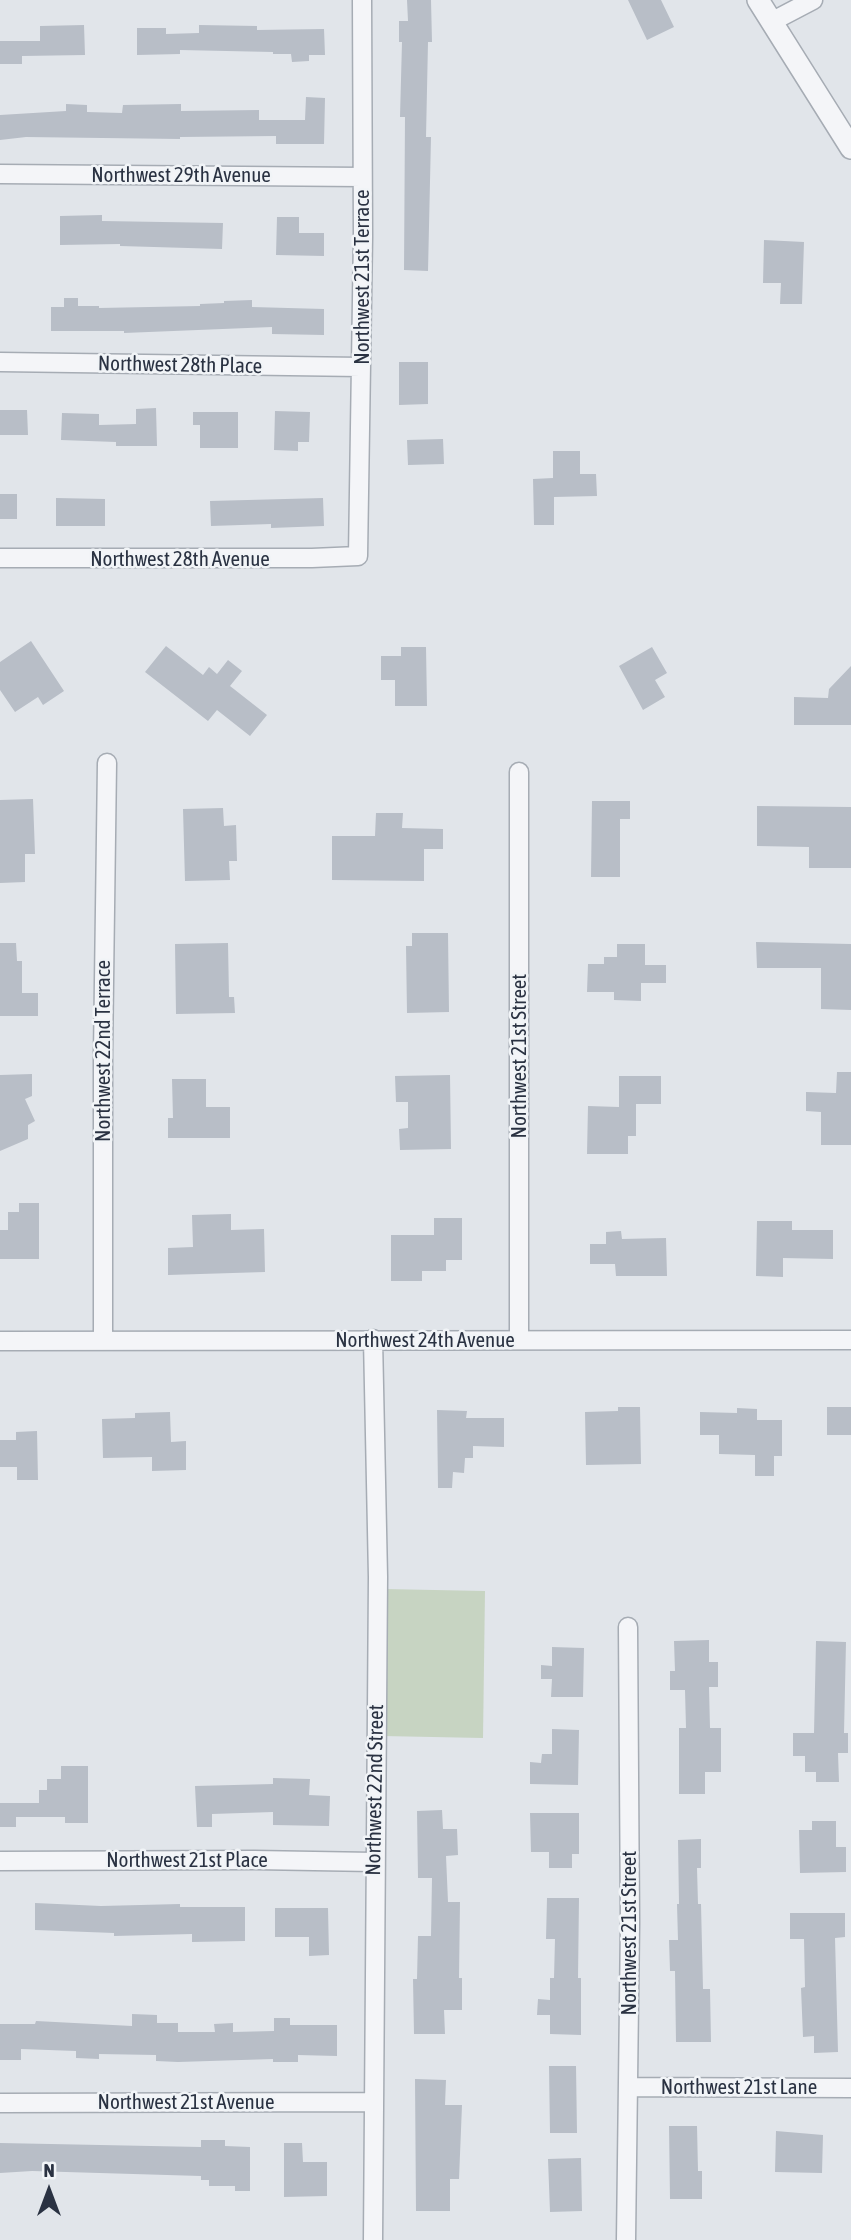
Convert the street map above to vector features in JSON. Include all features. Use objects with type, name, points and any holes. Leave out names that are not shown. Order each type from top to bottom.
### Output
[{"type":"street","name":"Northwest 21st Terrace","points":[[358,554],[362,0]]},
{"type":"street","points":[[813,0],[765,7],[851,148]]},
{"type":"street","name":"Northwest 29th Avenue","points":[[0,174],[362,177]]},
{"type":"street","name":"Northwest 28th Place","points":[[0,362],[361,367]]},
{"type":"street","name":"Northwest 28th Avenue","points":[[0,558],[312,558],[358,554]]},
{"type":"street","name":"Northwest 22nd Terrace","points":[[103,1340],[107,763]]},
{"type":"street","name":"Northwest 21st Street","points":[[519,772],[519,1340]]},
{"type":"street","name":"Northwest 22nd Street","points":[[373,1339],[378,1572],[373,2240]]},
{"type":"street","name":"Northwest 24th Avenue","points":[[0,1341],[851,1340]]},
{"type":"street","name":"Northwest 21st Street","points":[[626,2240],[630,1923],[628,1627]]},
{"type":"street","name":"Northwest 21st Place","points":[[0,1861],[374,1862]]},
{"type":"street","name":"Northwest 21st Lane","points":[[628,2087],[851,2088]]},
{"type":"street","name":"Northwest 21st Avenue","points":[[0,2103],[373,2102]]},
{"type":"green space","points":[[384,1589],[485,1591],[483,1738],[382,1736]]},
{"type":"building","points":[[407,0],[431,0],[432,42],[428,42],[426,137],[431,137],[428,271],[404,270],[405,117],[400,117],[402,42],[399,42],[399,21],[408,21]]},
{"type":"building","points":[[628,0],[661,0],[674,27],[647,40]]},
{"type":"building","points":[[84,25],[85,55],[22,56],[22,64],[0,64],[0,41],[40,41],[40,26]]},
{"type":"building","points":[[199,25],[257,26],[257,30],[324,29],[325,55],[309,55],[309,61],[292,62],[291,54],[273,52],[180,50],[180,54],[137,55],[137,28],[166,28],[166,34],[199,33]]},
{"type":"building","points":[[306,97],[325,98],[324,144],[276,144],[276,136],[180,139],[26,137],[0,140],[0,115],[66,111],[66,104],[87,105],[87,112],[122,113],[123,105],[181,104],[181,111],[259,110],[259,120],[305,120]]},
{"type":"building","points":[[102,215],[102,221],[223,223],[222,249],[120,244],[60,245],[60,216]]},
{"type":"building","points":[[277,217],[299,217],[299,233],[324,233],[324,256],[276,255]]},
{"type":"building","points":[[764,240],[804,242],[802,304],[780,304],[781,283],[763,283]]},
{"type":"building","points":[[64,298],[78,298],[78,306],[99,308],[200,306],[224,301],[252,300],[252,307],[324,309],[324,335],[272,334],[272,327],[124,333],[51,331],[51,307],[64,307]]},
{"type":"building","points":[[399,362],[428,362],[428,404],[399,405]]},
{"type":"building","points":[[156,408],[157,446],[116,446],[116,442],[61,440],[62,413],[99,414],[99,425],[136,424],[136,409]]},
{"type":"building","points":[[0,410],[27,410],[28,435],[0,435]]},
{"type":"building","points":[[275,411],[310,412],[309,442],[298,442],[298,451],[274,450]]},
{"type":"building","points":[[193,412],[238,412],[238,448],[200,448],[200,425],[193,425]]},
{"type":"building","points":[[443,439],[444,464],[408,465],[407,440]]},
{"type":"building","points":[[553,451],[580,451],[580,474],[596,474],[597,496],[554,497],[554,525],[534,525],[533,479],[553,478]]},
{"type":"building","points":[[0,494],[17,494],[17,519],[0,519]]},
{"type":"building","points":[[56,498],[105,499],[105,526],[56,526]]},
{"type":"building","points":[[323,498],[324,526],[211,526],[210,501]]},
{"type":"building","points":[[31,641],[64,691],[43,705],[38,697],[15,712],[0,690],[0,662]]},
{"type":"building","points":[[166,646],[203,675],[209,667],[217,674],[228,660],[242,671],[230,686],[267,715],[250,736],[217,710],[208,721],[145,672]]},
{"type":"building","points":[[401,647],[426,647],[427,706],[395,706],[395,680],[381,680],[381,656],[401,656]]},
{"type":"building","points":[[652,647],[667,673],[655,680],[665,697],[643,710],[619,666]]},
{"type":"building","points":[[851,666],[851,725],[794,725],[794,697],[828,698],[829,689]]},
{"type":"building","points":[[33,799],[35,854],[25,854],[25,882],[0,883],[0,800]]},
{"type":"building","points":[[592,801],[630,801],[630,819],[620,819],[620,877],[591,877]]},
{"type":"building","points":[[757,806],[851,807],[851,868],[809,868],[809,847],[757,846]]},
{"type":"building","points":[[223,808],[224,826],[236,825],[237,861],[229,861],[230,880],[185,881],[183,809]]},
{"type":"building","points":[[376,813],[403,813],[402,828],[443,829],[443,849],[424,849],[424,881],[332,880],[332,836],[375,836]]},
{"type":"building","points":[[412,933],[448,933],[449,1012],[407,1013],[406,946],[412,946]]},
{"type":"building","points":[[756,942],[851,944],[851,1010],[821,1009],[821,968],[757,968]]},
{"type":"building","points":[[0,943],[16,943],[17,961],[22,961],[22,993],[38,993],[38,1016],[0,1016]]},
{"type":"building","points":[[228,943],[229,997],[234,997],[235,1013],[176,1014],[175,944]]},
{"type":"building","points":[[617,944],[645,944],[645,965],[666,965],[666,983],[641,983],[641,1001],[614,1000],[614,992],[587,992],[588,964],[604,964],[604,957],[617,957]]},
{"type":"building","points":[[837,1072],[851,1072],[851,1145],[821,1145],[821,1112],[806,1111],[806,1092],[836,1093]]},
{"type":"building","points":[[32,1074],[32,1096],[25,1099],[35,1121],[28,1125],[28,1139],[0,1151],[0,1075]]},
{"type":"building","points":[[450,1075],[451,1149],[400,1150],[399,1129],[408,1128],[408,1102],[396,1102],[395,1076]]},
{"type":"building","points":[[619,1076],[661,1076],[661,1104],[636,1104],[636,1136],[628,1136],[628,1154],[587,1154],[588,1106],[619,1107]]},
{"type":"building","points":[[172,1079],[206,1079],[206,1107],[230,1107],[230,1138],[168,1138],[168,1118],[173,1118]]},
{"type":"building","points":[[19,1203],[39,1203],[39,1259],[0,1259],[0,1230],[8,1230],[8,1212],[19,1212]]},
{"type":"building","points":[[231,1214],[231,1230],[264,1229],[265,1272],[168,1275],[168,1248],[193,1247],[192,1215]]},
{"type":"building","points":[[434,1218],[462,1218],[462,1260],[446,1260],[446,1271],[422,1271],[422,1281],[391,1281],[391,1235],[434,1235]]},
{"type":"building","points":[[757,1221],[792,1221],[792,1230],[833,1230],[833,1259],[783,1258],[783,1277],[756,1276]]},
{"type":"building","points":[[621,1231],[622,1239],[666,1238],[667,1276],[616,1276],[615,1264],[590,1264],[590,1244],[606,1244],[606,1232]]},
{"type":"building","points":[[618,1407],[640,1407],[641,1464],[586,1465],[585,1412],[618,1411]]},
{"type":"building","points":[[827,1407],[851,1407],[851,1435],[827,1435]]},
{"type":"building","points":[[737,1408],[757,1409],[757,1420],[782,1420],[782,1456],[774,1456],[774,1476],[755,1476],[755,1455],[719,1454],[719,1435],[700,1435],[700,1412],[737,1413]]},
{"type":"building","points":[[437,1410],[467,1411],[466,1418],[504,1418],[504,1447],[473,1446],[473,1458],[465,1458],[464,1473],[453,1472],[452,1488],[438,1488]]},
{"type":"building","points":[[170,1412],[171,1442],[186,1441],[186,1470],[152,1471],[152,1457],[103,1458],[102,1419],[135,1418],[135,1413]]},
{"type":"building","points":[[37,1431],[38,1480],[17,1480],[17,1467],[0,1467],[0,1440],[16,1440],[16,1432]]},
{"type":"building","points":[[709,1640],[709,1662],[718,1662],[718,1687],[709,1687],[710,1728],[721,1728],[721,1772],[705,1772],[705,1794],[679,1794],[679,1728],[686,1728],[685,1690],[670,1690],[670,1671],[675,1671],[674,1641]]},
{"type":"building","points":[[816,1641],[846,1642],[844,1733],[848,1733],[848,1753],[838,1753],[839,1782],[816,1782],[816,1772],[805,1772],[805,1756],[793,1756],[793,1733],[814,1733]]},
{"type":"building","points":[[552,1647],[584,1648],[583,1697],[551,1697],[552,1679],[541,1679],[541,1665],[552,1666]]},
{"type":"building","points":[[552,1729],[579,1730],[578,1785],[530,1784],[530,1762],[541,1763],[542,1754],[552,1754]]},
{"type":"building","points":[[61,1766],[88,1766],[88,1823],[65,1823],[65,1817],[16,1817],[16,1827],[0,1827],[0,1803],[39,1803],[39,1790],[47,1790],[47,1779],[61,1779]]},
{"type":"building","points":[[273,1778],[310,1779],[309,1795],[330,1796],[329,1826],[273,1825],[273,1812],[212,1814],[212,1827],[197,1827],[195,1786],[273,1784]]},
{"type":"building","points":[[442,1810],[443,1829],[457,1829],[458,1855],[446,1856],[448,1902],[460,1902],[459,1978],[462,1978],[462,2010],[444,2010],[445,2034],[414,2034],[413,1979],[417,1979],[418,1936],[431,1936],[432,1878],[418,1878],[417,1811]]},
{"type":"building","points":[[530,1813],[579,1813],[579,1854],[572,1854],[572,1868],[549,1868],[549,1852],[531,1852]]},
{"type":"building","points":[[812,1821],[836,1821],[836,1847],[846,1847],[846,1872],[800,1873],[799,1830],[812,1830]]},
{"type":"building","points":[[701,1839],[701,1868],[697,1868],[698,1904],[701,1904],[703,1989],[710,1989],[711,2042],[676,2042],[675,1971],[670,1971],[669,1940],[678,1940],[678,1840]]},
{"type":"building","points":[[547,1898],[579,1898],[578,1978],[581,1978],[581,2035],[550,2034],[550,2015],[537,2015],[538,1999],[550,2000],[550,1978],[554,1978],[555,1939],[546,1939]]},
{"type":"building","points":[[35,1903],[245,1907],[245,1941],[192,1942],[192,1934],[114,1936],[114,1933],[35,1930]]},
{"type":"building","points":[[275,1908],[328,1908],[329,1955],[309,1956],[309,1937],[275,1937]]},
{"type":"building","points":[[790,1913],[845,1913],[845,1937],[835,1938],[838,2052],[814,2053],[814,2036],[803,2037],[801,1988],[805,1987],[804,1939],[790,1939]]},
{"type":"building","points":[[132,2014],[157,2015],[157,2023],[178,2023],[178,2032],[215,2032],[214,2024],[233,2023],[233,2032],[274,2031],[274,2018],[290,2018],[290,2025],[337,2025],[337,2056],[298,2055],[298,2062],[273,2062],[273,2059],[178,2062],[156,2061],[156,2055],[99,2054],[99,2059],[76,2058],[76,2051],[21,2049],[21,2060],[0,2060],[0,2024],[35,2024],[36,2021],[132,2026]]},
{"type":"building","points":[[549,2066],[576,2066],[577,2133],[550,2133]]},
{"type":"building","points":[[415,2079],[446,2080],[445,2105],[462,2105],[459,2179],[450,2179],[450,2211],[416,2211]]},
{"type":"building","points":[[669,2126],[697,2126],[702,2199],[670,2199]]},
{"type":"building","points":[[776,2131],[823,2135],[822,2173],[775,2172]]},
{"type":"building","points":[[201,2140],[225,2140],[225,2146],[250,2147],[250,2191],[235,2191],[235,2186],[209,2186],[209,2180],[201,2180],[201,2176],[32,2171],[0,2173],[0,2143],[201,2147]]},
{"type":"building","points":[[284,2143],[302,2143],[303,2162],[327,2162],[327,2196],[284,2197]]},
{"type":"building","points":[[581,2158],[582,2211],[550,2212],[548,2159]]}]
